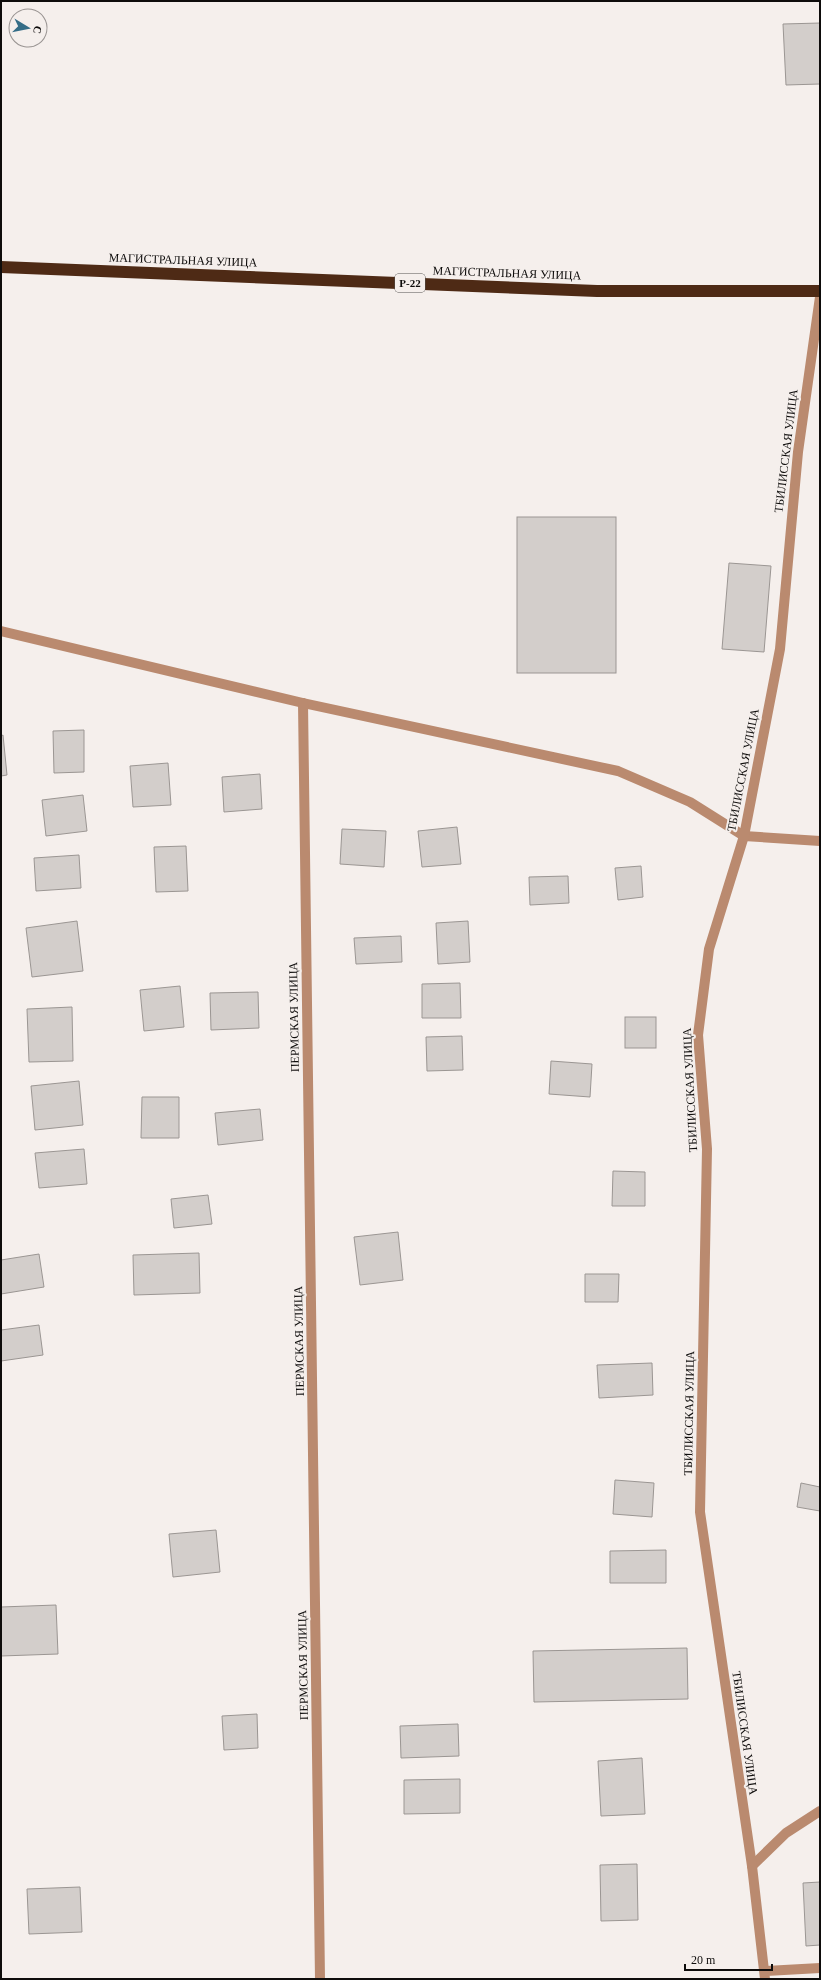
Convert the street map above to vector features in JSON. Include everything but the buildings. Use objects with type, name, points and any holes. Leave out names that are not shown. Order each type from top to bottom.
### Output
[{"type":"highway","name":"МАГИСТРАЛЬНАЯ УЛИЦА","points":[[1,267],[597,291],[820,291]]},
{"type":"street","name":"ТБИЛИССКАЯ УЛИЦА","points":[[766,1975],[752,1866],[700,1512],[707,1149],[698,1035],[709,949],[744,836],[780,649],[798,452],[820,297]]},
{"type":"street","points":[[1,631],[303,703],[618,771],[690,802],[744,836],[820,841]]},
{"type":"street","name":"ПЕРМСКАЯ УЛИЦА","points":[[303,703],[320,1979]]},
{"type":"street","points":[[752,1866],[786,1833],[820,1811]]},
{"type":"street","points":[[766,1975],[820,1968]]}]
